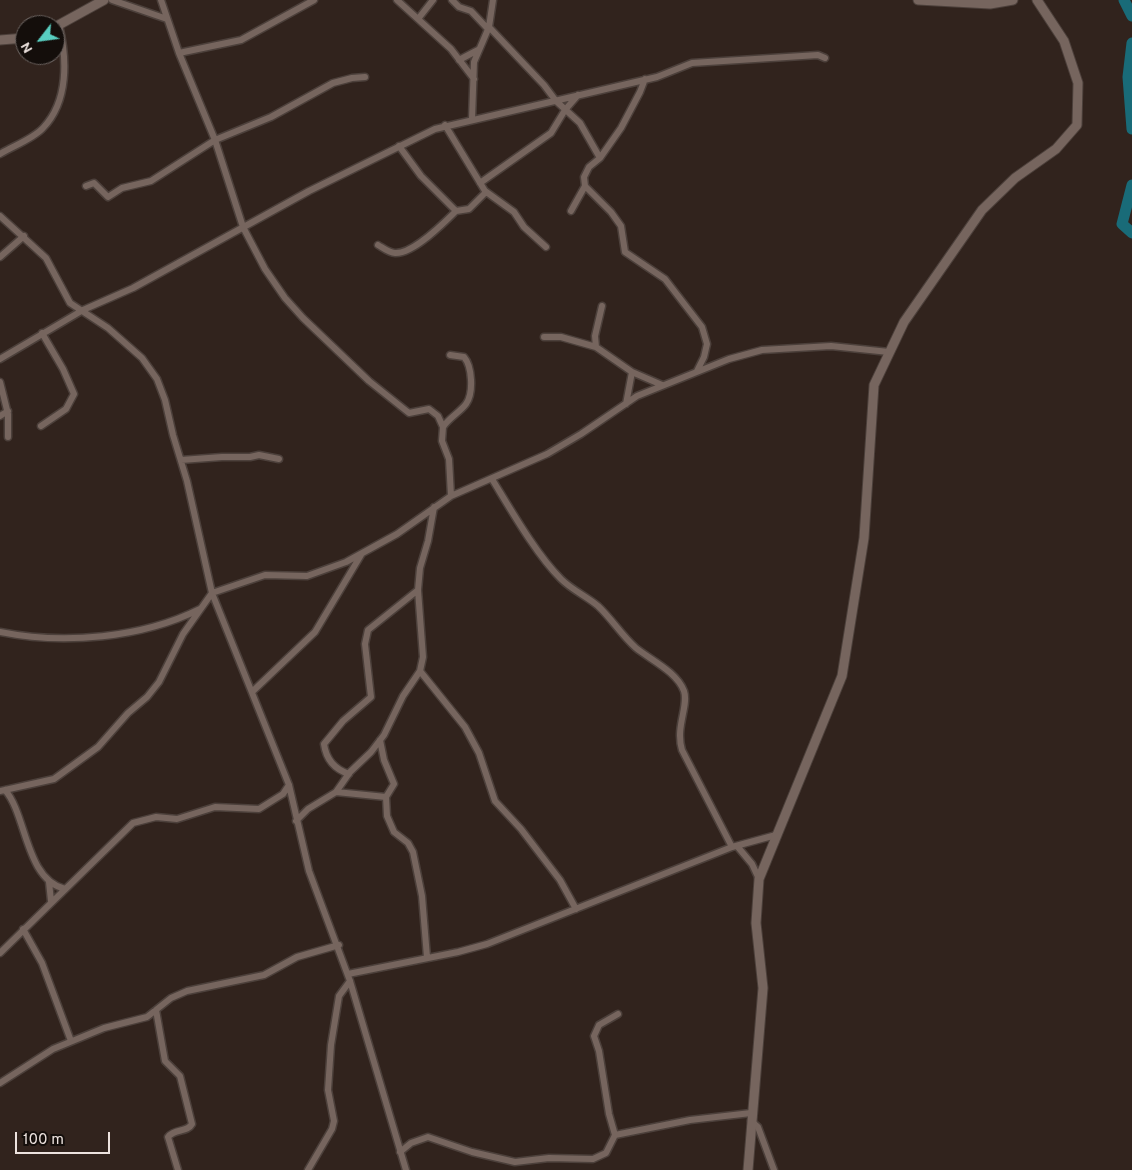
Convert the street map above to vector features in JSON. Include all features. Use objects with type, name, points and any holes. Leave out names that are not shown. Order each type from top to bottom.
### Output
[{"type":"street","points":[[65,22],[104,0]]},
{"type":"street","points":[[112,0],[167,19]]},
{"type":"street","points":[[161,0],[178,53],[215,140],[243,228],[274,282],[303,318],[369,382],[405,412],[412,414],[429,409],[438,416],[443,427],[442,441],[449,459],[451,496]]},
{"type":"street","points":[[178,53],[240,40],[314,0]]},
{"type":"street","points":[[397,0],[434,33],[474,79]]},
{"type":"street","points":[[418,19],[434,0]]},
{"type":"street","points":[[452,0],[459,7],[474,15],[488,28],[544,85],[556,101],[580,123],[600,158]]},
{"type":"street","points":[[472,119],[478,50],[488,28],[493,0]]},
{"type":"street","points":[[918,0],[990,4],[1013,0]]},
{"type":"street","points":[[748,1170],[762,988],[756,923],[759,879],[842,676],[864,538],[874,385],[904,322],[982,210],[1016,178],[1056,149],[1077,125],[1078,83],[1064,40],[1037,0]]},
{"type":"street","points":[[0,40],[15,39]]},
{"type":"street","points":[[459,60],[478,50]]},
{"type":"street","points":[[0,359],[82,310],[133,288],[423,133],[472,119],[645,79],[692,63],[818,55],[824,58]]},
{"type":"street","points":[[0,154],[39,132],[49,120],[62,92],[64,65]]},
{"type":"street","points":[[86,186],[94,183],[105,195],[110,196],[122,188],[151,181],[215,140],[261,122],[334,83],[352,78],[365,78]]},
{"type":"street","points":[[571,211],[585,186],[585,172],[600,158],[633,106],[645,79]]},
{"type":"street","points":[[480,183],[551,133],[565,110],[578,96]]},
{"type":"street","points":[[445,126],[486,192],[514,212],[524,227],[546,247]]},
{"type":"street","points":[[399,146],[421,176],[456,211]]},
{"type":"street","points":[[585,186],[607,207],[621,226],[625,252],[665,279],[682,304],[702,327],[707,344],[704,357],[697,371]]},
{"type":"street","points":[[378,245],[392,253],[402,252],[421,242],[456,211],[469,209],[486,192]]},
{"type":"street","points":[[0,216],[46,258],[67,299],[108,328],[142,358],[151,369],[165,400],[212,593],[289,785],[309,871],[339,945],[406,1170]]},
{"type":"street","points":[[0,257],[24,236]]},
{"type":"street","points":[[596,348],[595,336],[602,306]]},
{"type":"street","points":[[41,426],[66,409],[74,394],[63,369],[42,333]]},
{"type":"street","points":[[544,337],[567,338],[596,348],[632,372],[662,385]]},
{"type":"street","points":[[2,790],[54,779],[98,748],[128,713],[147,697],[159,682],[183,634],[212,593],[266,575],[307,576],[346,562],[397,534],[451,496],[547,454],[637,396],[729,359],[762,350],[831,346],[889,352]]},
{"type":"street","points":[[443,427],[467,403],[470,393],[467,361],[464,356],[450,355]]},
{"type":"street","points":[[626,404],[632,372]]},
{"type":"street","points":[[0,382],[8,411],[8,437]]},
{"type":"street","points":[[0,416],[8,411]]},
{"type":"street","points":[[181,460],[259,455],[279,459]]},
{"type":"street","points":[[492,479],[528,534],[561,579],[597,605],[629,641],[658,663],[680,685],[685,698],[678,739],[682,750],[734,847],[752,864],[759,879]]},
{"type":"street","points":[[296,821],[308,810],[336,792],[349,774],[380,740],[398,709],[403,696],[420,671],[423,658],[418,590],[420,568],[428,541],[434,507]]},
{"type":"street","points":[[253,692],[315,632],[361,554]]},
{"type":"street","points":[[349,774],[334,766],[328,758],[324,744],[343,721],[370,697],[365,644],[368,630],[418,590]]},
{"type":"street","points":[[0,632],[26,636],[81,637],[108,634],[168,623],[201,608]]},
{"type":"street","points":[[420,671],[470,735],[486,770],[495,801],[521,829],[560,880],[576,909]]},
{"type":"street","points":[[380,740],[384,760],[394,784],[386,797],[389,824],[394,832],[408,843],[413,852],[422,896],[427,957]]},
{"type":"street","points":[[0,953],[133,822],[156,817],[171,820],[215,807],[259,809],[284,794],[289,785]]},
{"type":"street","points":[[11,797],[14,788]]},
{"type":"street","points":[[2,790],[11,797],[29,849],[48,880],[54,886],[65,889]]},
{"type":"street","points":[[336,792],[386,797]]},
{"type":"street","points":[[293,806],[308,810]]},
{"type":"street","points":[[308,1170],[332,1129],[334,1122],[328,1090],[331,1045],[338,996],[349,977],[487,944],[734,847],[776,835]]},
{"type":"street","points":[[48,880],[51,901]]},
{"type":"street","points":[[23,929],[42,962],[71,1041]]},
{"type":"street","points":[[0,1083],[40,1057],[71,1041],[104,1028],[138,1021],[171,998],[187,991],[264,975],[297,957],[339,945]]},
{"type":"street","points":[[156,1010],[165,1061],[180,1076],[192,1124],[188,1129],[173,1131],[168,1136],[178,1170]]},
{"type":"street","points":[[400,1152],[412,1143],[428,1137],[472,1152],[515,1162],[549,1158],[593,1158],[606,1153],[616,1135],[606,1098],[602,1063],[594,1036],[599,1025],[618,1014]]},
{"type":"street","points":[[616,1135],[690,1120],[751,1117]]},
{"type":"street","points":[[751,1117],[758,1127],[774,1170]]},
{"type":"waterway","points":[[1124,0],[1132,16]]},
{"type":"waterway","points":[[1132,43],[1128,77],[1132,129]]},
{"type":"waterway","points":[[1132,185],[1122,224],[1132,233]]}]
